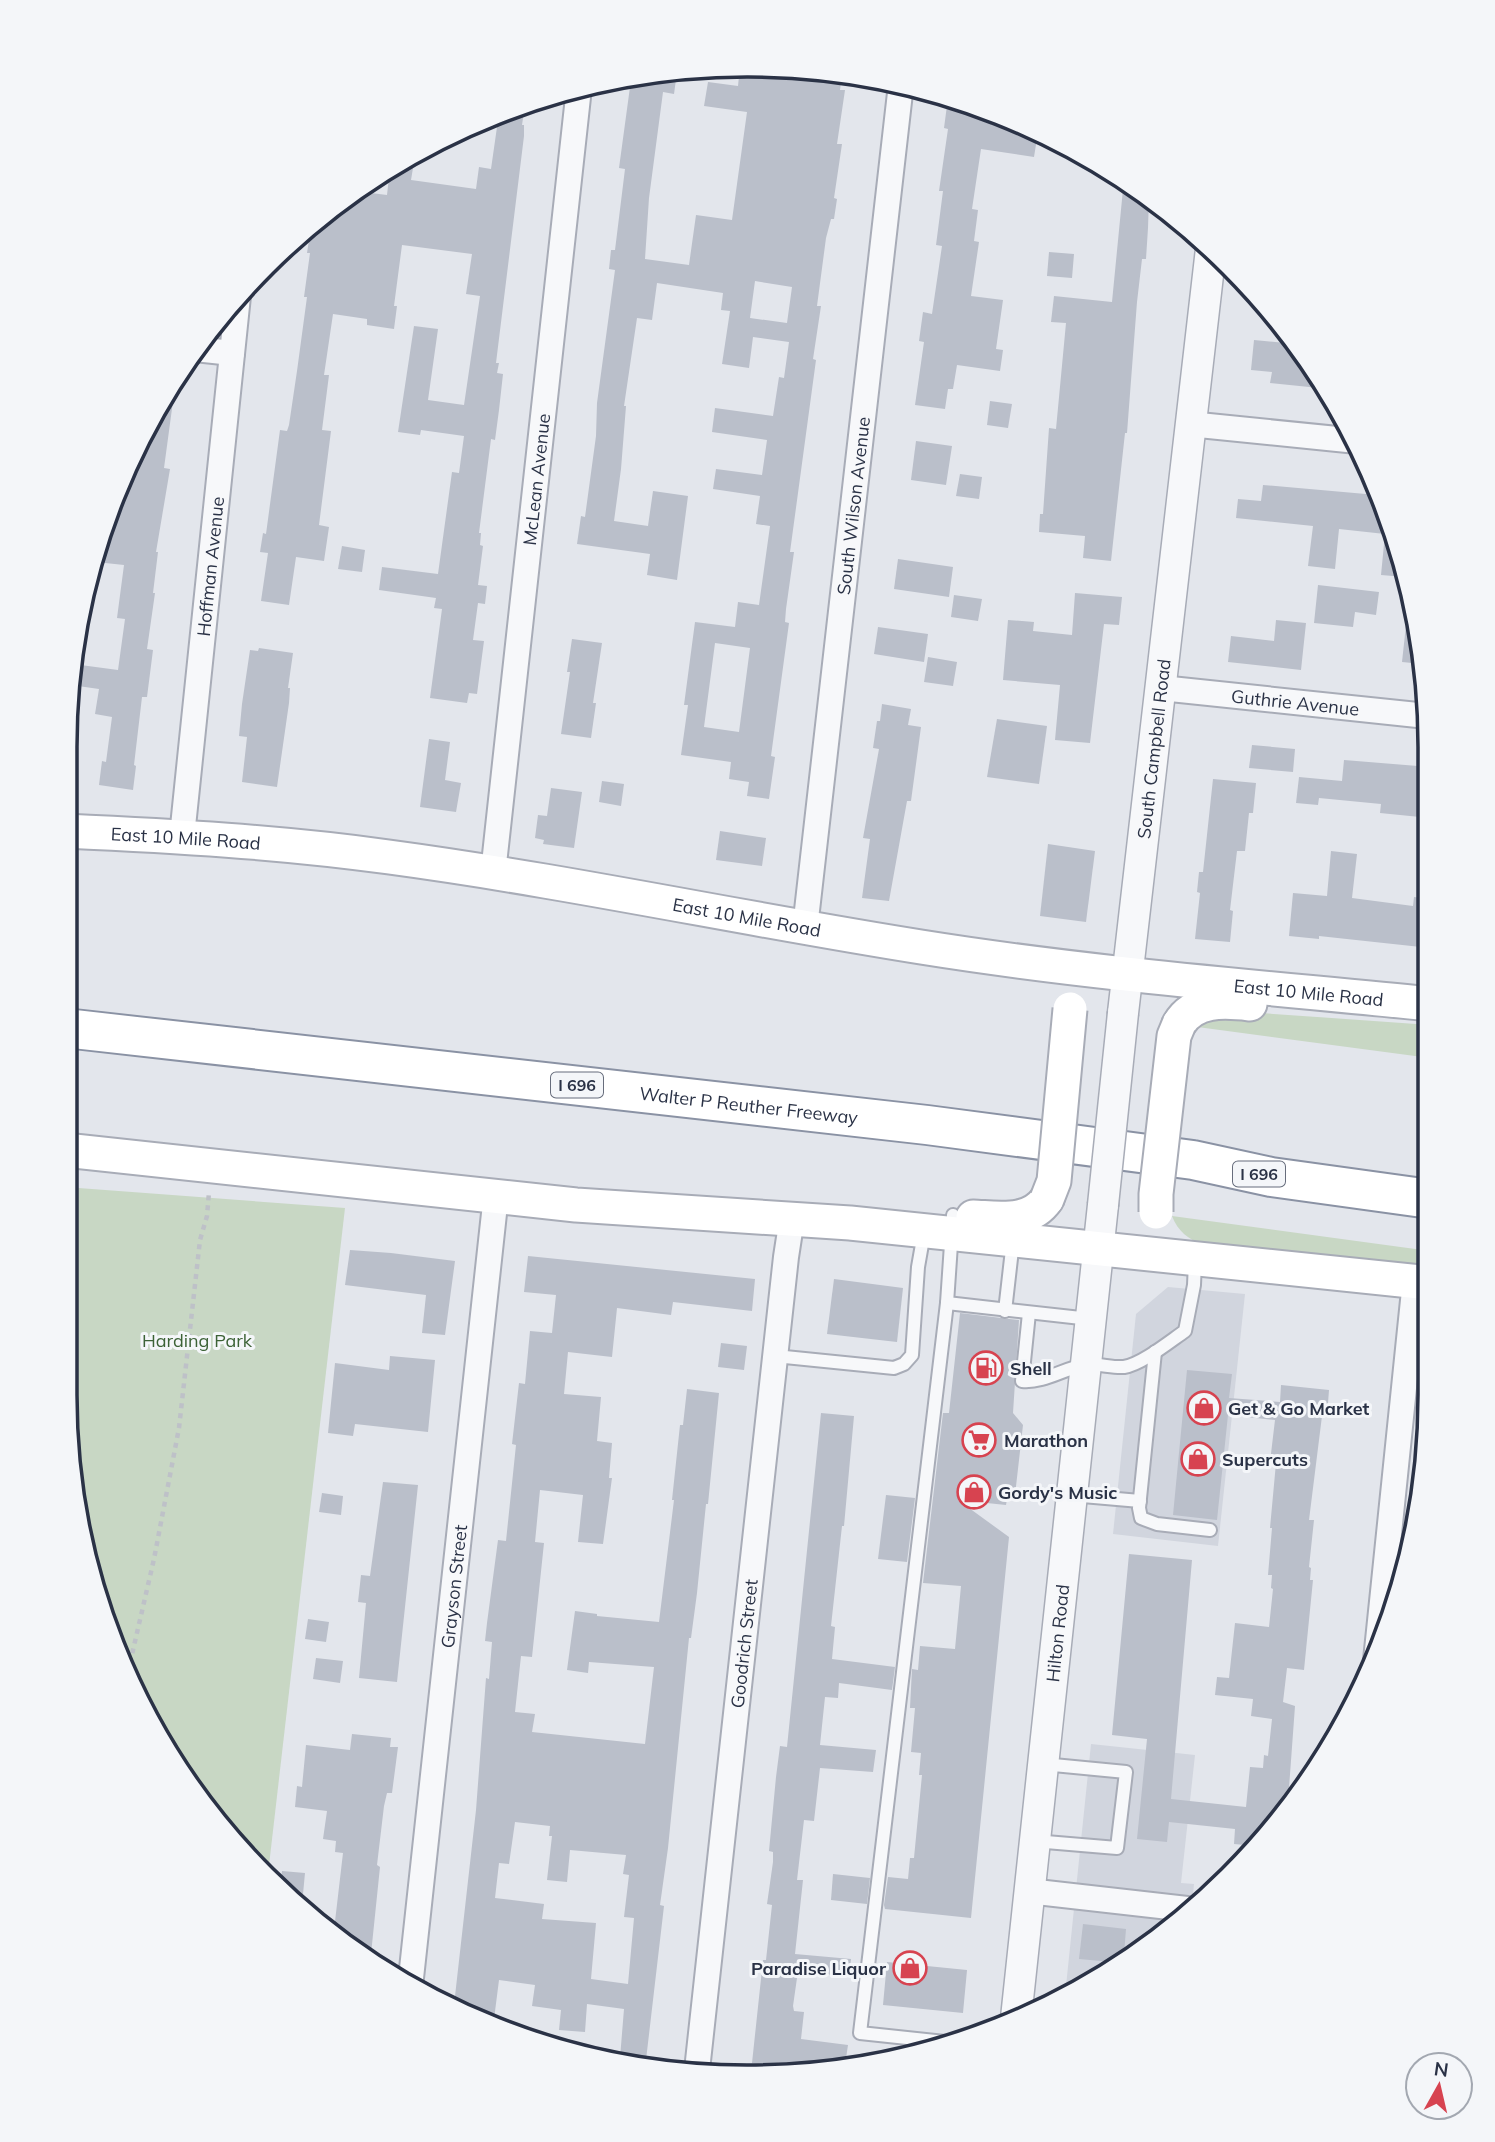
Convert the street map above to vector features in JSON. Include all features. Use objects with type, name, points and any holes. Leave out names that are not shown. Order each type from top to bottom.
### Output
[{"type":"highway","name":"Walter P Reuther Freeway","points":[[77,1029],[927,1125],[1193,1160],[1271,1177],[1418,1197]]},
{"type":"main road","name":"East 10 Mile Road","points":[[77,832],[182,836],[313,847],[493,873],[925,948],[1418,1005]]},
{"type":"main road","points":[[943,1226],[1018,1218],[1036,1211],[1047,1199],[1054,1181],[1070,1009],[1056,984],[1031,961]]},
{"type":"main road","points":[[1195,1258],[1172,1248],[1160,1231],[1156,1212],[1174,1036],[1183,1016],[1193,1009],[1219,1002],[1291,1008],[1418,1006]]},
{"type":"main road","points":[[77,1151],[589,1206],[943,1226],[1013,1240],[1098,1250],[1418,1281]]},
{"type":"street","name":"South Wilson Avenue","points":[[804,928],[900,95]]},
{"type":"street","name":"McLean Avenue","points":[[493,873],[578,99]]},
{"type":"street","name":"South Campbell Road","points":[[1098,1250],[1189,424],[1209,261]]},
{"type":"street","name":"Hoffman Avenue","points":[[182,836],[236,314]]},
{"type":"street","points":[[208,351],[232,354]]},
{"type":"street","points":[[1189,424],[1343,441]]},
{"type":"street","name":"Guthrie Avenue","points":[[1161,688],[1417,715]]},
{"type":"street","name":"Grayson Street","points":[[411,1975],[496,1195]]},
{"type":"street","name":"Goodrich Street","points":[[698,2063],[792,1218]]},
{"type":"street","name":"Hilton Road","points":[[1017,2008],[1098,1250]]},
{"type":"street","points":[[1382,1609],[1418,1322]]},
{"type":"street","points":[[1028,1891],[1177,1909]]},
{"type":"lane","points":[[927,2040],[860,2033],[951,1270],[943,1226]]},
{"type":"lane","points":[[775,1356],[894,1368],[904,1364],[912,1355],[918,1267],[943,1226]]},
{"type":"lane","points":[[1005,1311],[1013,1240]]},
{"type":"lane","points":[[1029,1313],[1022,1381],[1029,1382],[1085,1365],[1125,1367],[1155,1352],[1185,1331],[1194,1285],[1195,1258]]},
{"type":"lane","points":[[947,1303],[1090,1319]]},
{"type":"lane","points":[[1155,1352],[1140,1501],[1141,1518],[1157,1524],[1210,1530]]},
{"type":"lane","points":[[1071,1495],[1140,1501]]},
{"type":"lane","points":[[1033,1841],[1117,1848],[1126,1772],[1042,1764]]},
{"type":"path","points":[[131,1658],[154,1559],[179,1428],[200,1240],[207,1216],[209,1192]]},
{"type":"shaded area","points":[[1168,1287],[1245,1294],[1218,1546],[1113,1534],[1136,1314]]},
{"type":"shaded area","points":[[1091,1744],[1195,1755],[1181,1883],[1194,1884],[1193,1896],[1120,1952],[1066,1984]]},
{"type":"green space","points":[[1219,1010],[1418,1024],[1418,1056],[1190,1026]]},
{"type":"green space","name":"Harding Park","points":[[77,1188],[345,1208],[269,1865],[216,1803],[167,1730],[128,1651],[100,1568],[90,1525],[78,1438]]},
{"type":"green space","points":[[1172,1216],[1418,1249],[1418,1269],[1202,1245],[1184,1234]]},
{"type":"building","points":[[739,77],[791,78],[841,84],[840,90],[845,90],[837,144],[842,144],[834,198],[837,199],[834,219],[831,219],[826,238],[817,306],[821,306],[813,359],[816,360],[790,552],[794,552],[785,622],[789,623],[771,756],[775,757],[769,799],[747,796],[749,782],[729,779],[731,762],[681,755],[688,705],[684,705],[695,622],[735,627],[738,602],[759,605],[770,526],[756,524],[760,496],[713,489],[716,469],[762,475],[767,440],[712,432],[715,408],[773,416],[779,377],[784,378],[789,342],[753,337],[749,368],[722,364],[730,311],[721,310],[723,293],[657,283],[652,320],[637,318],[624,406],[621,469],[614,521],[648,526],[653,491],[688,496],[677,580],[647,575],[650,554],[577,544],[581,516],[585,517],[596,436],[597,403],[615,270],[609,269],[611,250],[615,250],[625,169],[619,168],[630,88],[676,81],[674,94],[663,92],[649,198],[645,259],[689,265],[696,215],[732,220],[747,112],[704,106],[708,82],[738,86]],"holes":[[[755,281],[792,287],[787,323],[750,318]],[[715,643],[750,648],[739,732],[704,727]]]},
{"type":"building","points":[[947,108],[1036,143],[1034,157],[981,149],[972,209],[978,210],[974,241],[979,242],[971,296],[1003,300],[996,349],[1003,350],[1000,371],[957,365],[953,389],[948,389],[945,409],[915,405],[924,342],[919,341],[923,312],[932,314],[942,246],[936,245],[943,191],[939,191],[948,129],[944,128]]},
{"type":"building","points":[[523,116],[524,136],[496,363],[499,363],[497,373],[503,374],[495,440],[491,439],[479,533],[480,545],[483,546],[478,585],[487,586],[485,604],[478,603],[473,640],[484,641],[477,694],[469,693],[467,703],[430,698],[442,609],[434,608],[436,598],[379,590],[382,567],[438,574],[452,472],[459,473],[464,436],[421,430],[420,435],[398,432],[414,326],[438,329],[428,400],[464,405],[480,296],[466,294],[472,254],[402,245],[394,306],[397,306],[394,329],[367,325],[367,319],[333,314],[324,375],[329,375],[322,430],[331,431],[319,525],[329,527],[324,561],[296,557],[289,605],[261,601],[268,553],[260,552],[263,533],[266,534],[280,430],[287,431],[289,425],[307,297],[304,297],[310,253],[307,253],[309,240],[371,193],[387,195],[388,182],[411,168],[413,168],[411,180],[476,189],[479,167],[491,169],[497,126]]},
{"type":"building","points":[[1123,192],[1149,211],[1146,259],[1142,259],[1137,302],[1127,433],[1111,561],[1083,558],[1085,536],[1039,532],[1040,514],[1043,514],[1049,428],[1056,429],[1066,323],[1051,322],[1054,296],[1112,302]]},
{"type":"building","points":[[1049,252],[1074,254],[1072,278],[1047,276]]},
{"type":"building","points":[[1254,340],[1282,343],[1313,387],[1270,383],[1272,372],[1251,370]]},
{"type":"building","points":[[990,401],[1012,404],[1008,428],[987,425]]},
{"type":"building","points":[[173,403],[164,468],[170,469],[156,552],[155,593],[147,649],[153,650],[147,697],[142,697],[133,790],[99,785],[102,761],[106,762],[112,717],[95,714],[99,689],[80,686],[82,665],[118,670],[125,619],[117,618],[124,565],[103,563],[128,491]]},
{"type":"building","points":[[916,441],[952,446],[946,485],[911,480]]},
{"type":"building","points":[[960,474],[982,477],[979,499],[956,496]]},
{"type":"building","points":[[1263,485],[1368,494],[1383,534],[1339,529],[1335,569],[1308,566],[1313,526],[1236,518],[1238,499],[1261,501]]},
{"type":"building","points":[[1384,540],[1396,576],[1381,575]]},
{"type":"building","points":[[342,546],[365,550],[362,572],[338,569]]},
{"type":"building","points":[[898,559],[953,567],[949,597],[894,589]]},
{"type":"building","points":[[1318,585],[1379,592],[1376,615],[1355,612],[1353,627],[1314,623]]},
{"type":"building","points":[[1075,593],[1122,597],[1119,625],[1104,624],[1090,743],[1055,740],[1060,685],[1003,680],[1008,620],[1034,622],[1033,631],[1072,635]]},
{"type":"building","points":[[954,595],[982,599],[978,621],[951,617]]},
{"type":"building","points":[[1276,620],[1306,623],[1301,670],[1228,662],[1231,636],[1274,641]]},
{"type":"building","points":[[1406,624],[1412,663],[1402,662]]},
{"type":"building","points":[[878,627],[928,634],[924,662],[874,654]]},
{"type":"building","points":[[572,639],[602,643],[591,738],[561,734]]},
{"type":"building","points":[[259,648],[293,653],[277,787],[242,782],[247,737],[239,736],[242,704],[250,650],[258,651]]},
{"type":"building","points":[[928,657],[957,662],[953,686],[924,682]]},
{"type":"building","points":[[882,704],[911,709],[908,725],[921,727],[911,801],[907,801],[889,901],[862,898],[870,839],[863,838],[879,749],[873,748]]},
{"type":"building","points":[[997,719],[1047,726],[1039,784],[987,777]]},
{"type":"building","points":[[429,739],[450,742],[445,780],[461,783],[456,812],[420,807]]},
{"type":"building","points":[[1252,745],[1295,749],[1293,772],[1249,768]]},
{"type":"building","points":[[1344,760],[1418,766],[1418,817],[1380,813],[1381,804],[1319,798],[1318,805],[1296,803],[1299,777],[1342,781]]},
{"type":"building","points":[[1213,779],[1256,783],[1253,813],[1249,813],[1245,851],[1237,851],[1230,910],[1233,911],[1230,942],[1195,939],[1200,893],[1197,892],[1199,872],[1203,872]]},
{"type":"building","points":[[602,781],[624,784],[621,806],[599,802]]},
{"type":"building","points":[[551,788],[582,792],[574,848],[543,844],[544,840],[535,838],[538,815],[547,816]]},
{"type":"building","points":[[720,831],[766,838],[762,866],[716,860]]},
{"type":"building","points":[[1048,844],[1095,851],[1086,922],[1040,916]]},
{"type":"building","points":[[1331,851],[1357,854],[1352,898],[1413,906],[1414,897],[1418,898],[1418,947],[1319,936],[1319,939],[1289,936],[1293,893],[1327,896]]},
{"type":"building","points":[[350,1250],[455,1261],[445,1335],[422,1333],[426,1295],[345,1285]]},
{"type":"building","points":[[528,1256],[755,1279],[752,1311],[673,1302],[671,1315],[617,1308],[612,1357],[568,1352],[564,1394],[601,1397],[597,1441],[612,1443],[609,1478],[612,1478],[603,1544],[578,1542],[583,1495],[540,1490],[535,1542],[544,1543],[532,1657],[521,1656],[515,1712],[535,1714],[532,1732],[645,1744],[654,1667],[589,1662],[588,1673],[567,1670],[575,1611],[597,1616],[659,1622],[680,1425],[683,1425],[687,1389],[719,1393],[708,1504],[689,1638],[660,1905],[664,1906],[646,2057],[620,2053],[624,2009],[587,2004],[585,2032],[559,2030],[561,2010],[532,2006],[535,1985],[499,1980],[494,2015],[455,1998],[476,1810],[486,1678],[489,1679],[492,1642],[485,1641],[498,1540],[506,1541],[519,1383],[525,1384],[530,1331],[552,1333],[556,1295],[524,1292]],"holes":[[[515,1822],[550,1826],[549,1836],[552,1836],[547,1880],[567,1882],[570,1850],[626,1855],[623,1874],[629,1875],[624,1917],[634,1918],[628,1984],[591,1979],[596,1923],[542,1919],[544,1904],[495,1898],[499,1863],[509,1864]]]},
{"type":"building","points":[[834,1279],[903,1288],[897,1342],[827,1334]]},
{"type":"building","points":[[960,1313],[1019,1320],[1013,1413],[1023,1425],[1015,1495],[1007,1499],[1006,1505],[958,1500],[1009,1537],[971,1918],[885,1909],[884,1905],[888,1877],[908,1879],[910,1858],[914,1858],[922,1775],[919,1775],[921,1753],[911,1752],[915,1708],[910,1708],[912,1669],[918,1670],[920,1646],[955,1649],[961,1586],[923,1583],[943,1413],[949,1413]]},
{"type":"building","points":[[721,1343],[747,1346],[744,1370],[718,1367]]},
{"type":"building","points":[[390,1356],[435,1360],[428,1432],[355,1424],[353,1436],[328,1433],[335,1363],[389,1370]]},
{"type":"building","points":[[1187,1370],[1232,1374],[1229,1398],[1280,1402],[1281,1385],[1329,1390],[1327,1416],[1322,1416],[1309,1520],[1314,1520],[1309,1567],[1310,1580],[1313,1580],[1304,1670],[1287,1668],[1283,1702],[1295,1706],[1290,1788],[1245,1845],[1234,1844],[1235,1829],[1169,1822],[1167,1842],[1137,1839],[1147,1739],[1112,1735],[1129,1554],[1192,1560],[1171,1799],[1246,1807],[1250,1767],[1263,1768],[1264,1755],[1268,1756],[1272,1719],[1251,1716],[1253,1699],[1215,1695],[1217,1677],[1229,1678],[1235,1623],[1269,1627],[1273,1589],[1272,1575],[1268,1575],[1270,1528],[1276,1463],[1270,1462],[1275,1420],[1228,1415],[1217,1520],[1173,1515]]},
{"type":"building","points":[[821,1413],[854,1416],[831,1626],[835,1627],[832,1659],[895,1667],[892,1690],[839,1683],[838,1698],[825,1697],[820,1745],[876,1750],[873,1772],[820,1768],[814,1821],[804,1820],[797,1880],[803,1880],[795,1954],[851,1959],[849,1977],[798,1971],[793,2006],[794,2011],[804,2012],[801,2039],[848,2045],[846,2057],[758,2065],[752,2063],[772,1905],[767,1904],[773,1862],[773,1852],[769,1851],[780,1746],[787,1747]]},
{"type":"building","points":[[383,1482],[418,1485],[397,1682],[359,1678],[366,1603],[358,1602],[361,1575],[370,1576]]},
{"type":"building","points":[[322,1493],[343,1496],[341,1515],[319,1512]]},
{"type":"building","points":[[886,1495],[915,1498],[907,1562],[878,1559]]},
{"type":"building","points":[[308,1619],[329,1622],[326,1642],[305,1639]]},
{"type":"building","points":[[316,1658],[343,1661],[340,1683],[313,1679]]},
{"type":"building","points":[[352,1734],[391,1738],[390,1747],[398,1747],[392,1793],[387,1793],[384,1806],[371,1949],[335,1923],[343,1853],[335,1852],[336,1841],[323,1839],[327,1811],[295,1807],[297,1786],[302,1787],[306,1745],[350,1750]]},
{"type":"building","points":[[282,1871],[305,1873],[303,1894],[299,1894],[281,1877]]},
{"type":"building","points":[[833,1874],[870,1878],[867,1904],[831,1900]]},
{"type":"building","points":[[1083,1924],[1126,1929],[1124,1949],[1120,1952],[1105,1961],[1079,1959]]},
{"type":"building","points":[[887,1962],[967,1970],[963,2013],[883,2005]]},
{"type":"place","name":"Shell","points":[[986,1368]]},
{"type":"place","name":"Get & Go Market","points":[[1204,1408]]},
{"type":"place","name":"Marathon","points":[[979,1440]]},
{"type":"place","name":"Supercuts","points":[[1198,1459]]},
{"type":"place","name":"Gordy's Music","points":[[974,1492]]},
{"type":"place","name":"Paradise Liquor","points":[[910,1968]]}]
